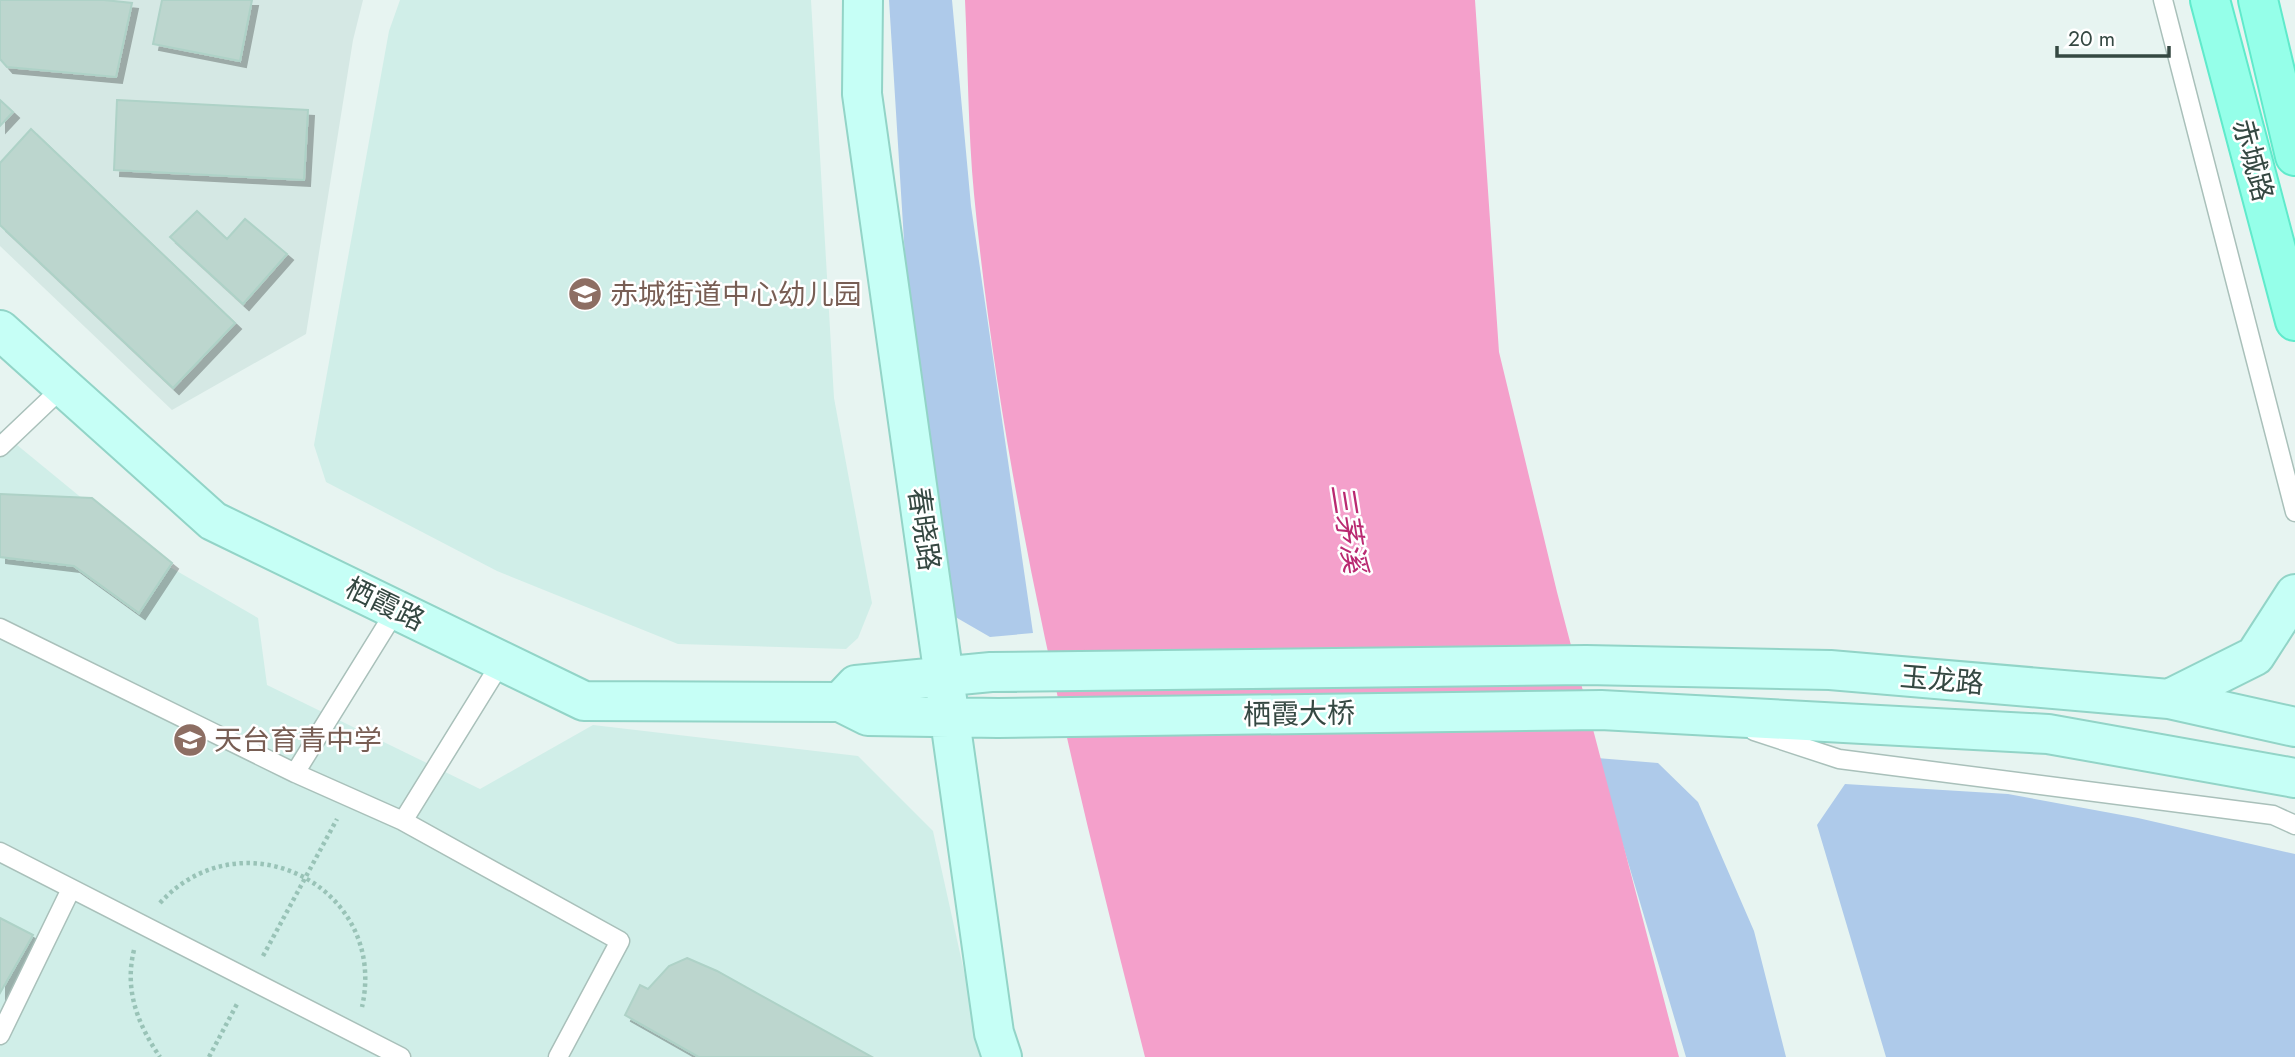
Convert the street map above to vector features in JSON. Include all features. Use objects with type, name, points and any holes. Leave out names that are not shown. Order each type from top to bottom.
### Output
[{"type":"main road","name":"春晓路","points":[[863,0],[862,93],[994,1033],[1002,1057]]},
{"type":"main road","name":"赤城路","points":[[2210,0],[2295,321]]},
{"type":"main road","name":"赤城路","points":[[2258,0],[2295,156]]},
{"type":"main road","name":"栖霞路","points":[[0,330],[213,521],[584,701],[839,702]]},
{"type":"main road","points":[[2169,699],[2255,656],[2295,594]]},
{"type":"main road","name":"栖霞大桥","points":[[1586,665],[991,672],[856,685],[839,702],[868,716],[998,718],[1601,710]]},
{"type":"main road","name":"玉龙路","points":[[1586,665],[1830,670],[2169,699],[2295,727]]},
{"type":"main road","name":"玉龙路","points":[[1601,710],[2048,734],[2295,778]]},
{"type":"lane","points":[[2163,0],[2295,512]]},
{"type":"lane","points":[[0,447],[63,387]]},
{"type":"lane","points":[[295,773],[396,610]]},
{"type":"lane","points":[[0,628],[295,773],[403,821],[620,941],[558,1057]]},
{"type":"lane","points":[[403,821],[502,661]]},
{"type":"lane","points":[[1707,716],[1839,759],[2273,816],[2295,825]]},
{"type":"lane","points":[[0,852],[401,1057]]},
{"type":"lane","points":[[0,1035],[71,888]]},
{"type":"path","points":[[260,962],[349,797]]},
{"type":"path","points":[[160,1057],[142,1031],[131,993],[133,953],[147,917],[173,888],[208,868],[247,861],[286,868],[320,886],[346,914],[362,948],[366,987],[353,1032]]},
{"type":"path","points":[[209,1057],[241,998]]},
{"type":"shaded area","points":[[0,0],[363,0],[353,40],[306,334],[172,410],[0,246]]},
{"type":"shaded area","name":"赤城街道中心幼儿园","points":[[400,0],[811,0],[834,398],[872,603],[858,638],[846,649],[678,644],[497,571],[326,482],[314,445],[389,31]]},
{"type":"shaded area","points":[[889,0],[952,0],[971,206],[1033,633],[990,637],[945,611],[908,305]]},
{"type":"shaded area","name":"天台育青中学","points":[[0,431],[156,559],[258,618],[267,685],[480,789],[593,725],[858,756],[933,831],[983,1057],[0,1057]]},
{"type":"shaded area","points":[[1597,758],[1658,763],[1698,802],[1754,931],[1786,1057],[1686,1057]]},
{"type":"shaded area","points":[[1845,784],[2008,794],[2138,818],[2295,854],[2295,1057],[1886,1057],[1817,825]]},
{"type":"water","name":"三茅溪","points":[[965,0],[1475,0],[1499,352],[1557,592],[1679,1057],[1145,1057],[1092,844],[1043,629],[1002,413],[974,194]]},
{"type":"building","points":[[0,0],[104,0],[132,3],[116,77],[7,67],[0,59]]},
{"type":"building","points":[[162,0],[252,0],[240,61],[153,44]]},
{"type":"building","points":[[0,100],[13,112],[0,126]]},
{"type":"building","points":[[117,100],[308,110],[304,180],[114,170]]},
{"type":"building","points":[[31,129],[235,323],[173,388],[0,225],[0,163]]},
{"type":"building","points":[[197,211],[227,239],[245,219],[287,254],[243,304],[170,237]]},
{"type":"building","points":[[0,494],[92,498],[172,563],[139,613],[74,566],[0,557]]},
{"type":"building","points":[[0,918],[33,935],[0,993]]},
{"type":"building","points":[[687,958],[717,971],[872,1057],[699,1057],[625,1015],[640,985],[648,989],[669,966]]},
{"type":"place","name":"赤城街道中心幼儿园","points":[[585,294]]},
{"type":"place","name":"天台育青中学","points":[[190,740]]}]
